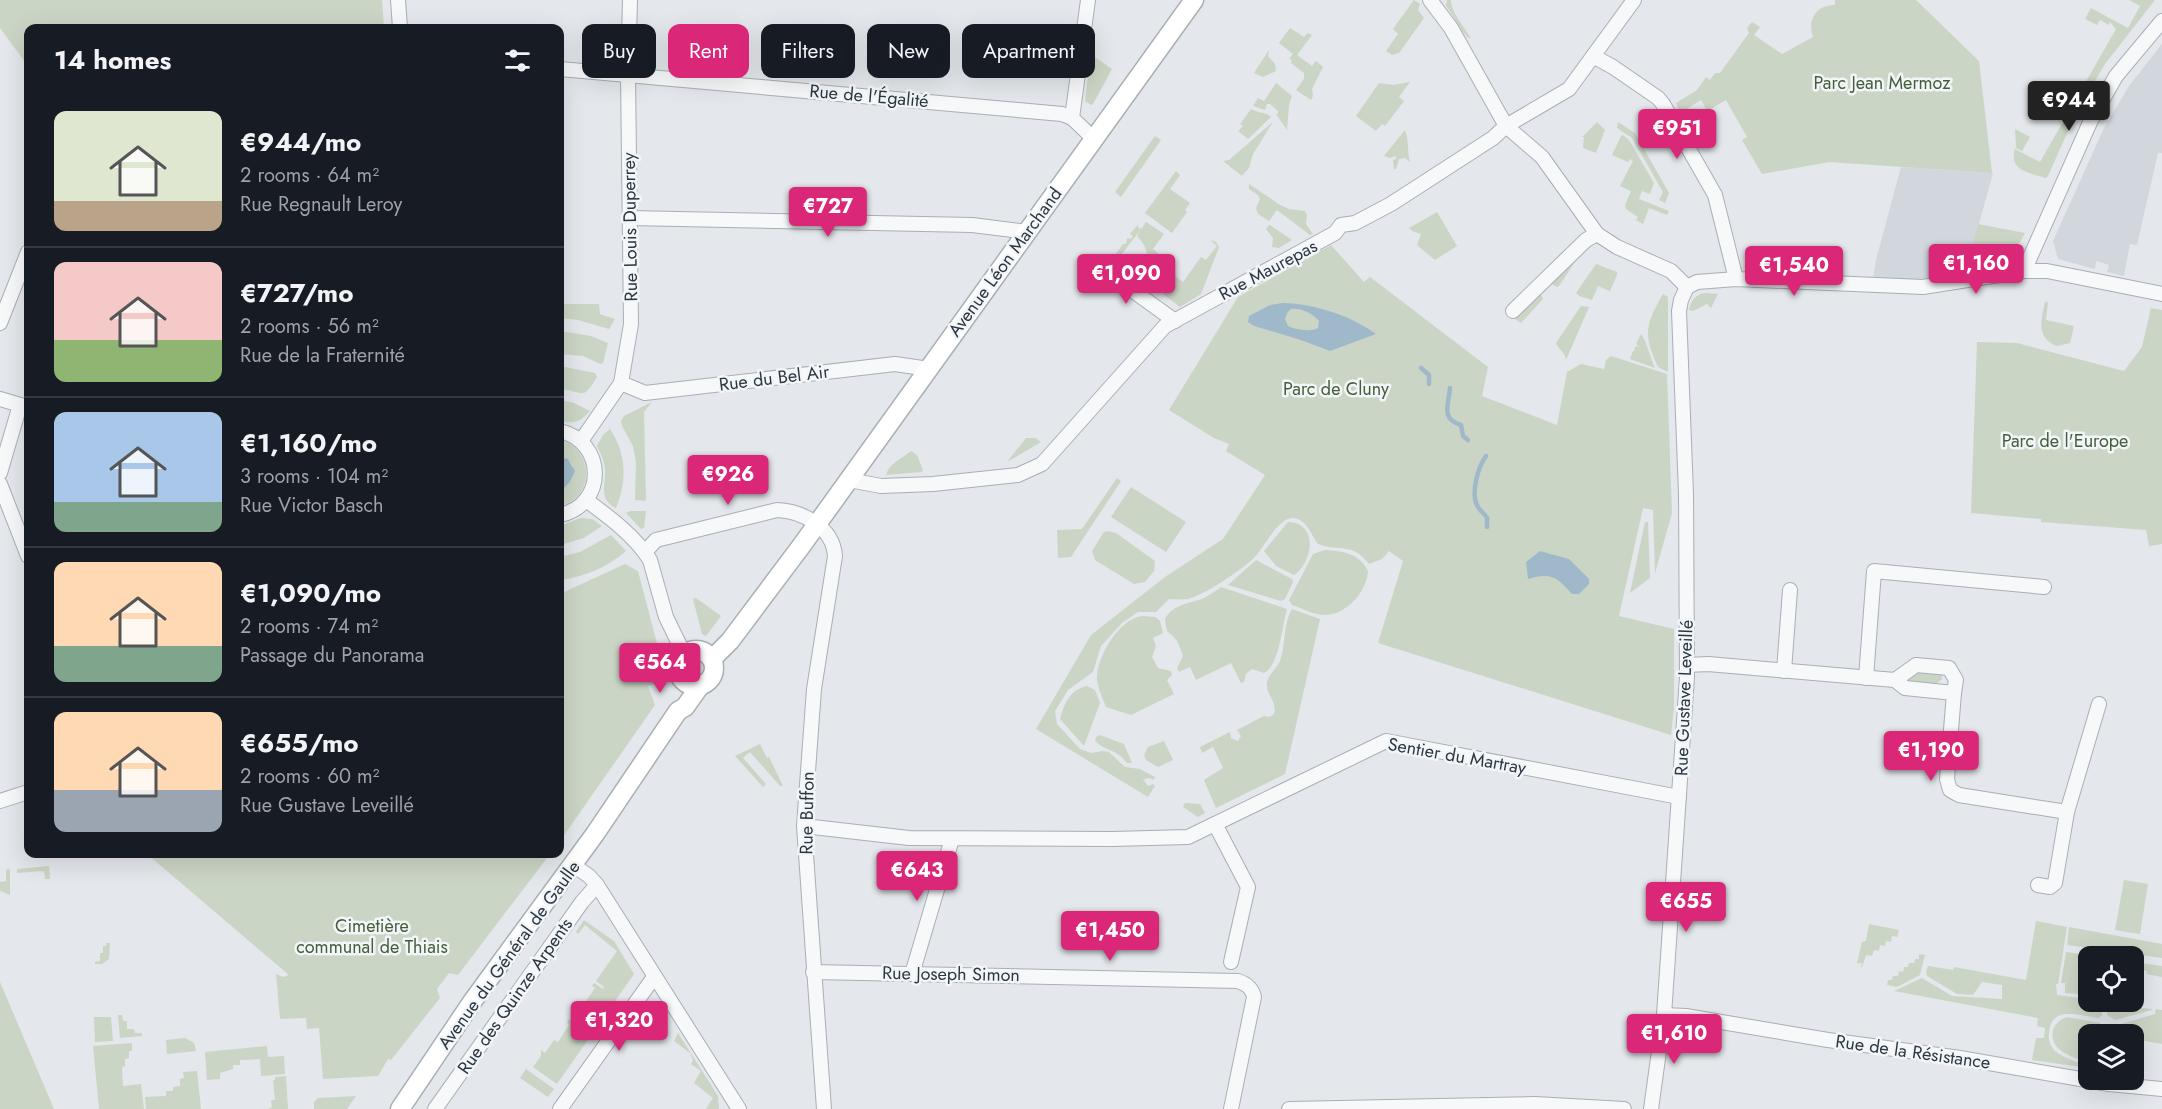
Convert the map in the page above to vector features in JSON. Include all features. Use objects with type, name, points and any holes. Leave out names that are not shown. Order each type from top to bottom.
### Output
[{"type":"main road","name":"Avenue Léon Marchand","points":[[712,659],[730,641],[849,480],[1194,0]]},
{"type":"main road","points":[[678,711],[680,677],[678,665],[684,654],[699,650],[712,659],[715,670],[710,681],[700,686],[689,685],[680,677]]},
{"type":"main road","name":"Avenue du Général de Gaulle","points":[[400,1109],[472,1002],[573,865],[678,711],[685,707],[700,686]]},
{"type":"street","points":[[398,0],[400,24]]},
{"type":"street","name":"Rue Louis Duperrey","points":[[629,24],[630,0]]},
{"type":"street","points":[[1088,0],[1072,118],[1093,138]]},
{"type":"street","points":[[1430,0],[1451,28],[1506,126],[1542,157],[1597,234],[1611,244],[1671,271],[1687,287],[1697,282],[1736,279],[1923,287],[2024,272],[2047,271],[2162,294]]},
{"type":"street","name":"Rue Maurepas","points":[[849,480],[870,485],[899,486],[1018,475],[1031,471],[1050,456],[1165,326],[1335,233],[1341,225],[1355,223],[1391,204],[1493,138],[1506,126],[1569,88],[1634,0]]},
{"type":"street","points":[[2024,272],[2091,120],[2116,76],[2162,21]]},
{"type":"street","points":[[1593,56],[1613,67],[1658,98],[1663,104],[1715,195],[1736,279]]},
{"type":"street","name":"Rue de l'Égalité","points":[[564,69],[582,71]]},
{"type":"street","name":"Rue Louis Duperrey","points":[[582,441],[621,382],[631,324],[628,78]]},
{"type":"street","name":"Rue de l'Égalité","points":[[656,78],[1062,114],[1072,118]]},
{"type":"street","points":[[629,218],[972,225],[1028,232]]},
{"type":"street","points":[[1513,311],[1586,240],[1597,234]]},
{"type":"street","points":[[0,323],[24,262]]},
{"type":"street","points":[[1096,264],[1175,321]]},
{"type":"street","name":"Rue Gustave Leveillé","points":[[1651,1109],[1664,1015],[1687,665],[1686,494],[1679,311],[1687,287]]},
{"type":"street","name":"Rue du Bel Air","points":[[621,382],[634,390],[645,393],[895,364],[929,369]]},
{"type":"street","points":[[0,399],[24,406],[0,473]]},
{"type":"street","points":[[564,432],[582,441],[595,467],[594,482],[586,500],[564,514]]},
{"type":"street","points":[[0,484],[24,546]]},
{"type":"street","points":[[586,500],[615,523],[645,552],[650,560],[666,617],[684,654]]},
{"type":"street","points":[[645,552],[656,540],[777,510],[794,511],[816,524]]},
{"type":"street","name":"Rue Buffon","points":[[816,524],[831,539],[835,555],[814,689],[804,826],[824,1109]]},
{"type":"street","points":[[1866,678],[1874,571],[2044,587]]},
{"type":"street","points":[[1784,671],[1790,590]]},
{"type":"street","points":[[1687,665],[1708,664],[1895,680],[1905,688],[1954,693]]},
{"type":"street","points":[[1895,680],[1916,665],[1949,668],[1956,680],[1947,779],[1950,790],[1959,795],[2067,812]]},
{"type":"street","points":[[2038,885],[2050,887],[2055,883],[2067,812],[2099,704]]},
{"type":"street","name":"Sentier du Martray","points":[[804,826],[909,838],[1188,837],[1386,741],[1679,797]]},
{"type":"street","points":[[0,801],[24,793]]},
{"type":"street","points":[[1215,824],[1248,887],[1231,962]]},
{"type":"street","points":[[912,974],[952,839]]},
{"type":"street","points":[[573,865],[597,885],[739,1109]]},
{"type":"street","name":"Rue des Quinze Arpents","points":[[435,1109],[582,902],[597,885]]},
{"type":"street","name":"Rue Joseph Simon","points":[[813,972],[1245,983],[1250,987],[1254,997],[1231,1109]]},
{"type":"street","points":[[560,1109],[654,977]]},
{"type":"street","name":"Rue de la Résistance","points":[[1664,1015],[1686,1016],[1828,1040],[1940,1055],[2109,1084],[2162,1089]]},
{"type":"street","points":[[1289,1109],[1535,1104],[1624,1109]]},
{"type":"shaded area","points":[[2162,44],[2162,153],[2158,153],[2137,245],[2130,244],[2124,276],[2107,272],[2109,265],[2096,261],[2095,269],[2058,259],[2053,241],[2104,128],[2129,86]]},
{"type":"shaded area","points":[[1901,167],[1993,173],[1966,271],[1909,281],[1873,278]]},
{"type":"green space","points":[[0,0],[382,0],[384,24],[24,24],[24,61],[0,28]]},
{"type":"green space","points":[[1414,0],[1420,4],[1418,10],[1424,18],[1399,53],[1392,55],[1386,51],[1398,34],[1393,29]]},
{"type":"green space","points":[[1447,0],[1451,0],[1456,15],[1471,39],[1464,34],[1446,6]]},
{"type":"green space","name":"Parc Jean Mermoz","points":[[1835,0],[1916,0],[1979,61],[1992,173],[1829,162],[1762,174],[1742,140],[1747,137],[1726,100],[1707,111],[1701,100],[1680,113],[1676,103],[1697,90],[1706,77],[1710,80],[1715,73],[1720,73],[1749,33],[1747,28],[1752,22],[1760,27],[1754,35],[1782,54],[1813,37],[1812,19],[1818,11],[1835,5]]},
{"type":"green space","points":[[2129,0],[2155,0],[2105,64],[2077,111],[2048,176],[2046,178],[2022,170],[2015,162],[2015,149],[2040,162],[2116,29],[2110,22],[2109,25],[2100,20],[2097,25],[2085,19],[2091,8],[2128,28],[2140,6]]},
{"type":"green space","points":[[1290,28],[1304,37],[1308,33],[1312,35],[1297,55],[1312,66],[1316,61],[1323,67],[1312,89],[1311,100],[1296,90],[1304,79],[1304,73],[1291,63],[1292,60],[1289,59],[1293,54],[1279,43]]},
{"type":"green space","points":[[1269,50],[1268,56],[1275,64],[1276,71],[1263,77],[1254,73]]},
{"type":"green space","points":[[1095,57],[1112,69],[1093,104],[1085,101],[1088,78],[1095,78]]},
{"type":"green space","points":[[1410,82],[1399,97],[1404,101],[1385,126],[1382,124],[1376,131],[1356,116],[1379,83],[1393,85]]},
{"type":"green space","points":[[1276,83],[1292,96],[1287,130],[1276,114],[1278,111],[1270,104],[1267,104],[1265,110],[1253,106],[1258,98],[1264,101]]},
{"type":"green space","points":[[1251,109],[1271,117],[1248,139],[1238,131],[1243,126],[1240,124]]},
{"type":"green space","points":[[1273,122],[1253,154],[1249,168],[1242,176],[1223,161],[1229,160]]},
{"type":"green space","points":[[1597,122],[1605,130],[1596,153],[1583,148],[1584,137],[1582,137]]},
{"type":"green space","points":[[1618,122],[1635,133],[1669,193],[1665,203],[1659,200],[1663,192],[1632,138],[1617,128]]},
{"type":"green space","points":[[2015,129],[2030,137],[2022,151],[2016,148]]},
{"type":"green space","points":[[1405,130],[1410,162],[1405,158],[1399,159],[1394,169],[1393,160],[1396,156],[1390,158],[1384,156]]},
{"type":"green space","points":[[1623,135],[1629,140],[1654,183],[1650,194],[1642,191],[1639,199],[1669,211],[1667,215],[1649,208],[1643,224],[1636,220],[1638,217],[1626,209],[1625,205],[1631,191],[1620,186],[1633,161],[1630,159],[1628,162],[1612,155]]},
{"type":"green space","points":[[1155,136],[1161,140],[1121,197],[1115,192]]},
{"type":"green space","points":[[1176,171],[1180,175],[1170,189],[1190,203],[1185,210],[1187,212],[1172,233],[1145,213]]},
{"type":"green space","points":[[1249,184],[1280,205],[1305,211],[1306,224],[1313,234],[1310,235],[1277,210],[1269,221],[1258,214],[1256,208],[1260,199],[1249,189]]},
{"type":"green space","points":[[1437,212],[1457,246],[1435,260],[1417,245],[1421,234],[1409,228]]},
{"type":"green space","points":[[1146,222],[1164,234],[1153,249],[1161,256],[1157,270],[1159,292],[1140,279],[1146,268],[1148,257],[1147,251],[1137,236],[1140,230],[1116,262],[1112,259],[1123,244],[1126,244],[1127,238],[1131,239],[1133,236],[1130,234],[1137,226],[1139,229],[1142,228]]},
{"type":"green space","points":[[1978,224],[2025,233],[2013,253],[2002,262],[1966,271]]},
{"type":"green space","points":[[1269,225],[1292,240],[1279,248],[1272,247],[1273,238],[1266,229]]},
{"type":"green space","points":[[1210,240],[1216,242],[1219,247],[1201,294],[1180,307],[1163,294],[1161,272],[1167,260],[1174,264],[1168,271],[1183,282],[1201,257],[1206,260],[1217,246]]},
{"type":"green space","name":"Parc de Cluny","points":[[1331,245],[1364,282],[1370,277],[1488,367],[1482,396],[1557,425],[1567,372],[1581,364],[1604,369],[1606,360],[1611,356],[1667,374],[1672,513],[1655,573],[1653,510],[1643,508],[1619,616],[1674,629],[1674,707],[1671,735],[1378,643],[1403,561],[1389,551],[1382,559],[1369,564],[1363,557],[1351,550],[1318,544],[1305,524],[1293,518],[1282,523],[1252,560],[1222,582],[1188,599],[1169,599],[1156,612],[1138,612],[1122,623],[1101,646],[1093,672],[1068,690],[1055,711],[1057,724],[1080,749],[1091,753],[1109,752],[1125,767],[1140,769],[1155,777],[1153,780],[1143,779],[1148,786],[1153,784],[1155,786],[1148,797],[1036,729],[1091,635],[1165,577],[1223,539],[1265,475],[1226,451],[1229,444],[1214,438],[1169,410],[1238,297]]},
{"type":"green space","points":[[1579,256],[1559,286],[1552,284],[1551,281]]},
{"type":"green space","points":[[1596,264],[1617,272],[1610,291],[1598,286],[1592,300],[1579,296],[1576,293]]},
{"type":"green space","points":[[1537,293],[1541,294],[1543,299],[1521,323],[1515,319]]},
{"type":"green space","points":[[1706,293],[1718,294],[1711,308],[1707,304],[1693,311],[1689,310],[1694,298]]},
{"type":"green space","points":[[1663,294],[1668,297],[1668,372],[1658,367],[1648,338],[1650,322]]},
{"type":"green space","points":[[2045,302],[2048,302],[2046,320],[2074,326],[2070,343],[2057,346],[2046,338],[2042,328]]},
{"type":"green space","points":[[564,304],[599,304],[600,314],[615,319],[609,329],[564,318]]},
{"type":"green space","points":[[1581,306],[1589,307],[1566,360],[1556,343]]},
{"type":"green space","name":"Parc de l'Europe","points":[[2151,308],[2162,310],[2162,544],[2149,546],[2146,530],[2041,522],[2041,519],[1971,513],[1977,342],[2017,343],[2124,371],[2142,347]]},
{"type":"green space","points":[[564,332],[591,336],[608,343],[603,363],[600,364],[583,356],[564,354]]},
{"type":"green space","points":[[1641,334],[1655,368],[1630,359],[1636,346],[1640,347],[1636,344]]},
{"type":"green space","points":[[564,367],[595,373],[597,377],[585,392],[578,393],[564,390]]},
{"type":"green space","points":[[564,401],[590,411],[583,418],[564,421]]},
{"type":"green space","points":[[652,402],[644,412],[646,501],[635,500],[636,462],[633,446],[621,421],[624,416]]},
{"type":"green space","points":[[610,429],[620,449],[624,468],[620,498],[616,508],[605,496],[605,469],[597,446],[603,435]]},
{"type":"green space","points":[[1026,438],[1035,438],[1041,442],[1007,462]]},
{"type":"green space","points":[[564,441],[579,453],[586,474],[585,484],[580,494],[564,504],[564,488],[572,479],[573,466],[568,459],[564,458]]},
{"type":"green space","points":[[911,451],[917,455],[923,470],[921,472],[886,475],[893,464]]},
{"type":"green space","points":[[1117,478],[1121,481],[1071,557],[1058,558],[1057,530],[1082,529]]},
{"type":"green space","points":[[1131,487],[1186,522],[1166,552],[1111,517]]},
{"type":"green space","points":[[646,511],[644,528],[641,529],[626,513]]},
{"type":"green space","points":[[581,518],[592,519],[602,526],[584,538],[564,544],[564,524]]},
{"type":"green space","points":[[1288,522],[1298,524],[1309,536],[1310,545],[1305,562],[1294,575],[1276,566],[1264,551]]},
{"type":"green space","points":[[1645,522],[1648,522],[1650,578],[1630,593]]},
{"type":"green space","points":[[1104,532],[1116,533],[1155,561],[1154,571],[1145,582],[1134,584],[1095,560],[1092,551]]},
{"type":"green space","points":[[611,535],[626,551],[595,570],[564,579],[564,556],[580,552]]},
{"type":"green space","points":[[1325,550],[1344,552],[1355,557],[1368,571],[1360,594],[1348,606],[1332,614],[1320,615],[1292,605],[1289,600],[1313,554]]},
{"type":"green space","points":[[1256,560],[1292,579],[1293,582],[1285,599],[1281,601],[1228,585]]},
{"type":"green space","points":[[625,564],[638,571],[666,678],[648,686],[655,705],[564,835],[564,592]]},
{"type":"green space","points":[[1221,587],[1287,609],[1274,662],[1264,673],[1252,669],[1241,683],[1231,663],[1196,680],[1190,667],[1179,672],[1177,668],[1183,656],[1177,641],[1166,625],[1165,619],[1175,608],[1202,599]]},
{"type":"green space","points":[[696,598],[721,616],[706,636],[702,634],[693,599]]},
{"type":"green space","points":[[1292,609],[1320,619],[1285,774],[1216,808],[1204,780],[1223,768],[1213,747],[1202,753],[1200,747],[1230,732],[1231,738],[1238,741],[1241,736],[1237,730],[1264,716],[1269,717],[1274,714],[1275,710],[1267,682],[1280,661],[1287,621]]},
{"type":"green space","points":[[1155,617],[1160,621],[1163,633],[1153,638],[1156,646],[1152,657],[1158,668],[1171,671],[1172,675],[1167,680],[1174,694],[1131,715],[1106,707],[1097,680],[1098,671],[1105,651],[1118,631],[1134,618]]},
{"type":"green space","points":[[1917,671],[1942,672],[1942,679],[1934,686],[1911,684],[1907,679]]},
{"type":"green space","points":[[1087,686],[1095,690],[1100,703],[1084,746],[1060,719],[1072,694]]},
{"type":"green space","points":[[1100,735],[1124,744],[1132,763],[1127,763],[1123,758],[1098,744],[1095,740]]},
{"type":"green space","points":[[1164,741],[1173,760],[1158,767],[1146,760],[1144,755],[1148,747]]},
{"type":"green space","points":[[760,744],[783,786],[780,786],[750,752],[743,758],[766,784],[763,787],[735,756]]},
{"type":"green space","points":[[1185,803],[1200,804],[1205,813],[1198,817],[1183,807]]},
{"type":"green space","name":"Cimetière communal de Thiais","points":[[152,858],[547,858],[458,975],[449,973],[437,989],[440,998],[391,1060],[388,1059],[378,1076],[323,1079],[319,1028],[307,1029],[306,1018],[280,1019],[276,974],[283,977],[289,975]]},
{"type":"green space","points":[[49,866],[50,879],[45,879],[44,871],[17,873],[17,869]]},
{"type":"green space","points":[[10,869],[10,895],[0,891],[0,882],[6,881],[6,870]]},
{"type":"green space","points":[[2124,880],[2148,884],[2140,934],[2115,930]]},
{"type":"green space","points":[[584,920],[614,941],[634,974],[557,1084],[533,1067],[541,1056],[541,1050],[545,1053],[554,1040],[558,1042],[569,1025],[567,1022],[569,1019],[572,1021],[595,988],[592,986],[594,983],[603,989],[604,987],[596,981],[617,951],[585,925],[578,934],[576,932]]},
{"type":"green space","points":[[2036,921],[2067,927],[2058,984],[2056,984],[2057,995],[2078,998],[2078,1012],[2102,1012],[2099,1018],[2076,1014],[2061,1015],[2051,1024],[2049,1038],[2052,1047],[2063,1056],[2078,1063],[2078,1067],[2032,1060],[2036,1038],[2044,1038],[2045,1028],[2037,1026],[2038,1018],[1894,991],[1922,978],[1952,996],[2002,999],[2002,985],[1982,982],[1973,995],[1957,994],[1927,976],[1928,966],[1953,970],[1954,967],[2026,980]]},
{"type":"green space","points":[[1869,924],[1899,930],[1897,937],[1892,936],[1891,942],[1886,941],[1885,946],[1880,945],[1879,951],[1874,950],[1872,956],[1866,955],[1861,970],[1862,963],[1857,963],[1862,942],[1866,941]]},
{"type":"green space","points":[[2069,927],[2162,944],[2162,958],[2144,956],[2144,946],[2067,945]]},
{"type":"green space","points":[[106,943],[110,943],[109,959],[102,964],[95,964],[100,961],[100,953],[103,953],[103,946],[106,946]]},
{"type":"green space","points":[[2066,952],[2078,954],[2078,994],[2065,993],[2065,983],[2061,983]]},
{"type":"green space","points":[[1919,954],[1925,955],[1920,975],[1897,987],[1887,985],[1888,980],[1892,980],[1893,976],[1898,976],[1899,971],[1903,972],[1904,967],[1908,967],[1909,963],[1914,963],[1915,959],[1919,959]]},
{"type":"green space","points":[[2144,964],[2162,966],[2162,977],[2146,974],[2147,971],[2144,971]]},
{"type":"green space","points":[[0,982],[54,1109],[0,1109]]},
{"type":"green space","points":[[2144,1008],[2152,1009],[2152,1010],[2115,1020],[2107,1015],[2107,1012],[2144,1012]]},
{"type":"green space","points":[[2156,1009],[2162,1010],[2162,1044],[2144,1041],[2144,1024],[2121,1024],[2155,1014]]},
{"type":"green space","points":[[118,1015],[122,1015],[123,1021],[127,1021],[127,1029],[134,1029],[135,1033],[142,1033],[142,1036],[120,1038]]},
{"type":"green space","points":[[94,1017],[111,1017],[113,1041],[95,1042]]},
{"type":"green space","points":[[2066,1017],[2100,1023],[2078,1024],[2078,1059],[2063,1052],[2054,1043],[2053,1030],[2058,1022]]},
{"type":"green space","points":[[678,1033],[718,1096],[719,1109],[706,1109],[713,1098],[694,1083],[701,1071],[691,1064],[693,1060],[690,1053],[674,1041]]},
{"type":"green space","points":[[185,1038],[194,1043],[196,1051],[167,1054],[166,1040]]},
{"type":"green space","points":[[132,1043],[132,1051],[129,1051],[129,1058],[125,1059],[125,1066],[122,1067],[123,1086],[141,1084],[144,1109],[99,1109],[93,1046]]},
{"type":"green space","points":[[267,1046],[268,1057],[284,1056],[285,1074],[261,1076],[260,1059],[240,1060],[240,1065],[233,1065],[233,1069],[220,1073],[220,1079],[207,1080],[205,1052]]},
{"type":"green space","points":[[526,1069],[554,1089],[548,1097],[520,1078]]},
{"type":"green space","points":[[197,1071],[201,1109],[146,1109],[145,1097],[166,1096],[166,1091],[173,1091],[173,1087],[180,1086],[180,1079],[184,1078],[183,1072]]},
{"type":"green space","points":[[286,1076],[288,1109],[268,1109],[272,1107],[271,1100],[275,1100],[273,1080],[275,1077]]},
{"type":"green space","points":[[356,1096],[347,1109],[314,1109],[314,1102],[318,1098]]},
{"type":"water","points":[[1283,303],[1319,308],[1355,321],[1376,334],[1330,351],[1248,322],[1249,316],[1270,305]],"holes":[[[1291,309],[1299,309],[1316,318],[1319,321],[1318,328],[1303,330],[1288,326],[1285,319]]]},
{"type":"water","points":[[564,458],[568,459],[575,471],[564,488]]},
{"type":"water","points":[[1540,551],[1569,559],[1589,579],[1589,584],[1579,594],[1572,594],[1558,580],[1548,576],[1528,579],[1526,562]]},
{"type":"waterway","points":[[1421,368],[1429,375],[1429,384]]},
{"type":"waterway","points":[[1450,388],[1448,415],[1450,419],[1461,425],[1463,436],[1468,440]]},
{"type":"waterway","points":[[1486,456],[1478,474],[1475,495],[1478,507],[1487,518],[1487,527]]}]
